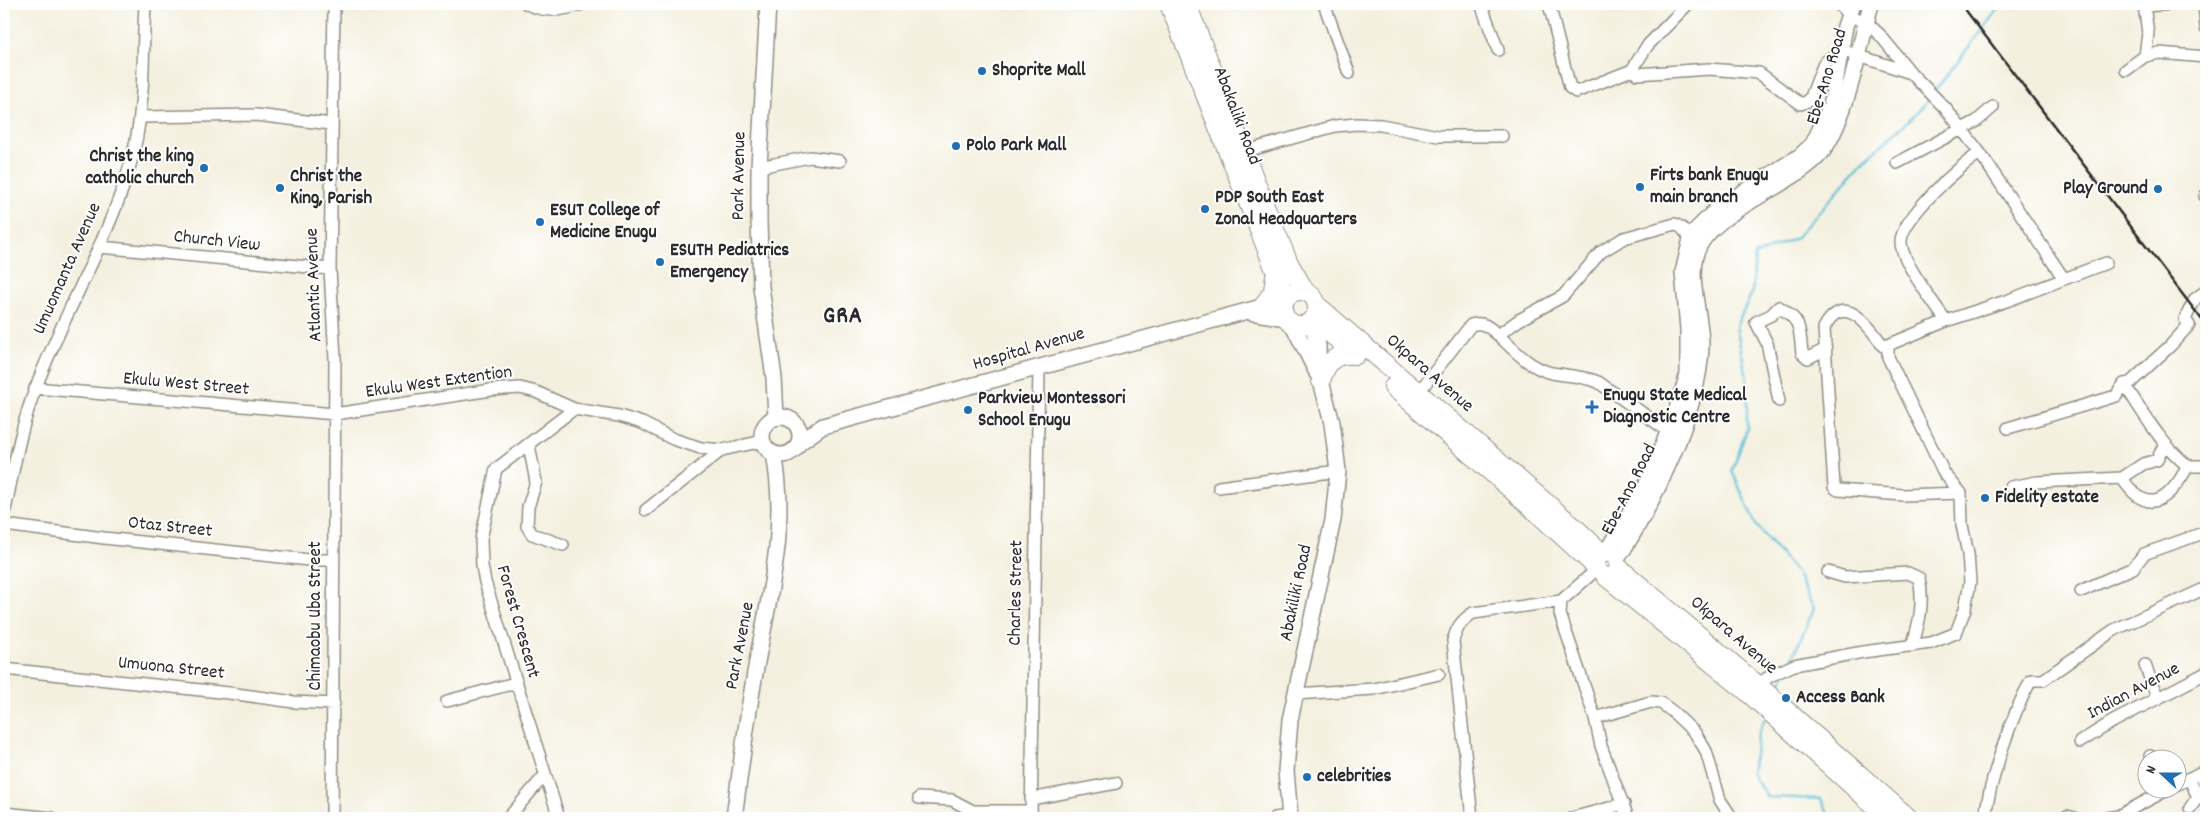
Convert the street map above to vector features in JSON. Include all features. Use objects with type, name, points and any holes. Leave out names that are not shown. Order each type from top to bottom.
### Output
[{"type":"main road","name":"Park Avenue","points":[[768,4],[759,167],[761,287],[774,378]]},
{"type":"main road","name":"Abakaliki Road","points":[[1169,4],[1218,109],[1243,152],[1289,263],[1305,291]]},
{"type":"main road","name":"Abakaliki Road","points":[[1187,4],[1218,109],[1285,300]]},
{"type":"main road","name":"Ebe-Ano Road","points":[[1606,564],[1646,509],[1681,429],[1694,389],[1701,349],[1694,274],[1696,254],[1708,234],[1725,219],[1820,154],[1835,132],[1870,4]]},
{"type":"main road","name":"Ebe-Ano Road","points":[[1606,564],[1646,486],[1685,384],[1689,364],[1683,272],[1691,239],[1696,230],[1717,209],[1800,156],[1814,144],[1831,106],[1847,8]]},
{"type":"main road","points":[[1275,276],[1272,290],[1254,308],[1303,325],[1313,315]]},
{"type":"main road","points":[[1305,291],[1314,297],[1313,315],[1318,344],[1320,379],[1283,310],[1285,300],[1292,292],[1305,291]]},
{"type":"main road","name":"Hospital Avenue","points":[[823,426],[1285,300]]},
{"type":"main road","name":"Okpara Avenue","points":[[1313,315],[1418,393],[1442,422]]},
{"type":"main road","name":"Okpara Avenue","points":[[1313,315],[1356,355],[1579,530],[1606,564],[1909,818]]},
{"type":"main road","points":[[1320,379],[1325,367],[1333,358],[1340,355],[1356,355]]},
{"type":"main road","points":[[774,378],[776,418]]},
{"type":"main road","points":[[774,378],[800,431],[799,443]]},
{"type":"main road","name":"Abakiliki Road","points":[[1285,818],[1286,758],[1295,694],[1333,520],[1338,471],[1332,423],[1320,379]]},
{"type":"main road","points":[[776,418],[823,426]]},
{"type":"main road","points":[[776,418],[764,428],[763,441],[767,448],[780,454],[794,450],[799,443],[823,426]]},
{"type":"main road","name":"Park Avenue","points":[[734,818],[754,678],[777,565],[780,454]]},
{"type":"main road","name":"Okpara Avenue","points":[[1765,699],[1888,818]]},
{"type":"street","name":"Umuomanta Avenue","points":[[4,515],[16,459],[35,388],[100,247],[131,164],[142,117],[145,4]]},
{"type":"street","name":"Atlantic Avenue","points":[[334,4],[330,269],[335,359],[335,414]]},
{"type":"street","points":[[527,4],[548,11],[563,10],[582,4]]},
{"type":"street","points":[[1324,4],[1348,73]]},
{"type":"street","points":[[1481,4],[1498,50]]},
{"type":"street","points":[[1549,4],[1572,90],[1578,92],[1632,70],[1647,46],[1688,4]]},
{"type":"street","points":[[2145,56],[2148,39],[2144,5],[2173,4]]},
{"type":"street","points":[[2204,4],[2206,28]]},
{"type":"street","points":[[1847,8],[1866,22],[1946,109],[1980,153],[2064,279]]},
{"type":"street","points":[[1632,70],[1638,74],[1709,69],[1759,74],[1801,104],[1808,101],[1811,97],[1824,63],[1841,50],[1911,73]]},
{"type":"street","points":[[2126,70],[2145,56],[2160,53],[2206,58]]},
{"type":"street","points":[[1897,163],[1977,121],[1993,107]]},
{"type":"street","points":[[142,117],[256,115],[331,124]]},
{"type":"street","points":[[1243,152],[1335,126],[1356,124],[1381,125],[1438,136],[1502,136]]},
{"type":"street","points":[[1946,321],[1904,256],[1901,240],[1905,229],[1943,181],[1964,163],[1980,153]]},
{"type":"street","points":[[759,167],[810,157],[840,161]]},
{"type":"street","points":[[1498,335],[1519,320],[1563,296],[1601,252],[1624,238],[1675,224],[1682,228],[1691,239]]},
{"type":"street","name":"Church View","points":[[100,247],[330,269]]},
{"type":"street","points":[[1961,493],[1903,494],[1838,490],[1834,487],[1824,328],[1830,317],[1838,311],[1850,311],[1859,317],[1884,346],[1946,321],[2106,264]]},
{"type":"street","points":[[2008,428],[2116,396],[2124,384],[2130,383],[2178,338],[2189,325],[2186,319],[2195,299],[2206,292]]},
{"type":"street","points":[[1779,400],[1767,344],[1756,322],[1772,315],[1779,307],[1795,317],[1799,324],[1802,353],[1808,358],[1826,349]]},
{"type":"street","points":[[1418,393],[1471,325],[1479,323],[1487,326],[1535,367],[1550,373],[1587,378],[1598,382],[1668,431]]},
{"type":"street","points":[[1765,699],[1780,671],[1793,666],[1941,640],[1953,636],[1959,629],[1970,582],[1968,554],[1962,525],[1961,493],[1944,473],[1888,357],[1888,345]]},
{"type":"street","name":"Charles Street","points":[[1031,815],[1039,368]]},
{"type":"street","points":[[2124,384],[2165,443],[2188,466],[2206,466]]},
{"type":"street","name":"Ekulu West Street","points":[[35,388],[335,414]]},
{"type":"street","name":"Ekulu West Extention","points":[[335,414],[491,390],[520,388],[536,392],[574,409],[619,416],[687,444],[722,450]]},
{"type":"street","name":"Forest Crescent","points":[[559,818],[485,582],[481,549],[487,506],[496,469],[529,446],[574,409]]},
{"type":"street","name":"Chimaobu Uba Street","points":[[332,818],[335,414]]},
{"type":"street","points":[[646,510],[722,450],[763,441]]},
{"type":"street","points":[[2011,486],[2037,482],[2122,478],[2143,464],[2157,460],[2165,443]]},
{"type":"street","points":[[529,446],[536,482],[528,507],[527,526],[532,534],[563,545]]},
{"type":"street","points":[[2122,478],[2129,488],[2147,502],[2160,501],[2180,482],[2188,466]]},
{"type":"street","points":[[1219,487],[1338,471]]},
{"type":"street","name":"Otaz Street","points":[[4,525],[104,538],[309,560],[333,560]]},
{"type":"street","points":[[2081,591],[2133,568],[2144,554],[2206,532]]},
{"type":"street","points":[[1472,818],[1453,641],[1462,620],[1474,613],[1561,601],[1606,564]]},
{"type":"street","points":[[1828,572],[1845,577],[1908,573],[1919,578],[1923,596],[1919,624],[1912,646]]},
{"type":"street","points":[[1985,818],[1995,772],[2021,698],[2031,680],[2043,680],[2114,630],[2206,588]]},
{"type":"street","points":[[1561,601],[1562,620],[1595,718],[1601,746],[1628,818]]},
{"type":"street","points":[[2145,665],[2158,699]]},
{"type":"street","name":"Umuona Street","points":[[4,669],[229,693],[294,702],[334,704]]},
{"type":"street","name":"Indian Avenue","points":[[2080,742],[2112,722],[2206,673]]},
{"type":"street","points":[[1295,694],[1374,689],[1439,674]]},
{"type":"street","points":[[447,700],[516,684]]},
{"type":"street","points":[[1595,718],[1650,702],[1660,704],[1673,712],[1695,733],[1706,751],[1720,800],[1732,818]]},
{"type":"street","points":[[2198,774],[2206,786]]},
{"type":"street","points":[[2190,808],[2198,797],[2198,774]]},
{"type":"street","points":[[513,817],[545,775]]},
{"type":"street","points":[[1031,799],[1116,783]]},
{"type":"street","points":[[919,798],[952,800],[973,812],[1031,815]]},
{"type":"street","points":[[2115,817],[2133,813],[2152,800]]},
{"type":"street","points":[[1572,818],[1624,804]]},
{"type":"street","points":[[5,815],[52,818]]},
{"type":"waterway","points":[[1934,92],[2002,4]]},
{"type":"waterway","points":[[1790,663],[1814,609],[1796,572],[1756,525],[1732,471],[1747,429],[1747,379],[1736,326],[1752,293],[1755,255],[1796,238],[1863,162],[1918,112],[1930,97]]},
{"type":"waterway","points":[[1776,692],[1785,675]]},
{"type":"waterway","points":[[1765,718],[1758,734],[1752,774],[1767,797],[1821,799],[1830,818]]},
{"type":"railway","points":[[1961,4],[2206,325]]},
{"type":"place","name":"Shoprite Mall","points":[[982,71]]},
{"type":"place","name":"Polo Park Mall","points":[[956,146]]},
{"type":"place","name":"Christ the king catholic church","points":[[204,168]]},
{"type":"place","name":"Firts bank Enugu main branch","points":[[1640,187]]},
{"type":"place","name":"Christ the King, Parish","points":[[280,188]]},
{"type":"place","name":"Play Ground","points":[[2158,189]]},
{"type":"place","name":"PDP South East Zonal Headquarters","points":[[1205,209]]},
{"type":"place","name":"ESUT College of Medicine Enugu","points":[[540,222]]},
{"type":"place","name":"ESUTH Pediatrics Emergency","points":[[660,262]]},
{"type":"place","name":"Enugu State Medical Diagnostic Centre","points":[[1592,407]]},
{"type":"place","name":"Parkview Montessori School Enugu","points":[[968,410]]},
{"type":"place","name":"Fidelity estate","points":[[1985,498]]},
{"type":"place","name":"Access Bank","points":[[1786,698]]},
{"type":"place","name":"celebrities","points":[[1307,777]]},
{"type":"district","name":"GRA","points":[[843,317]]}]
